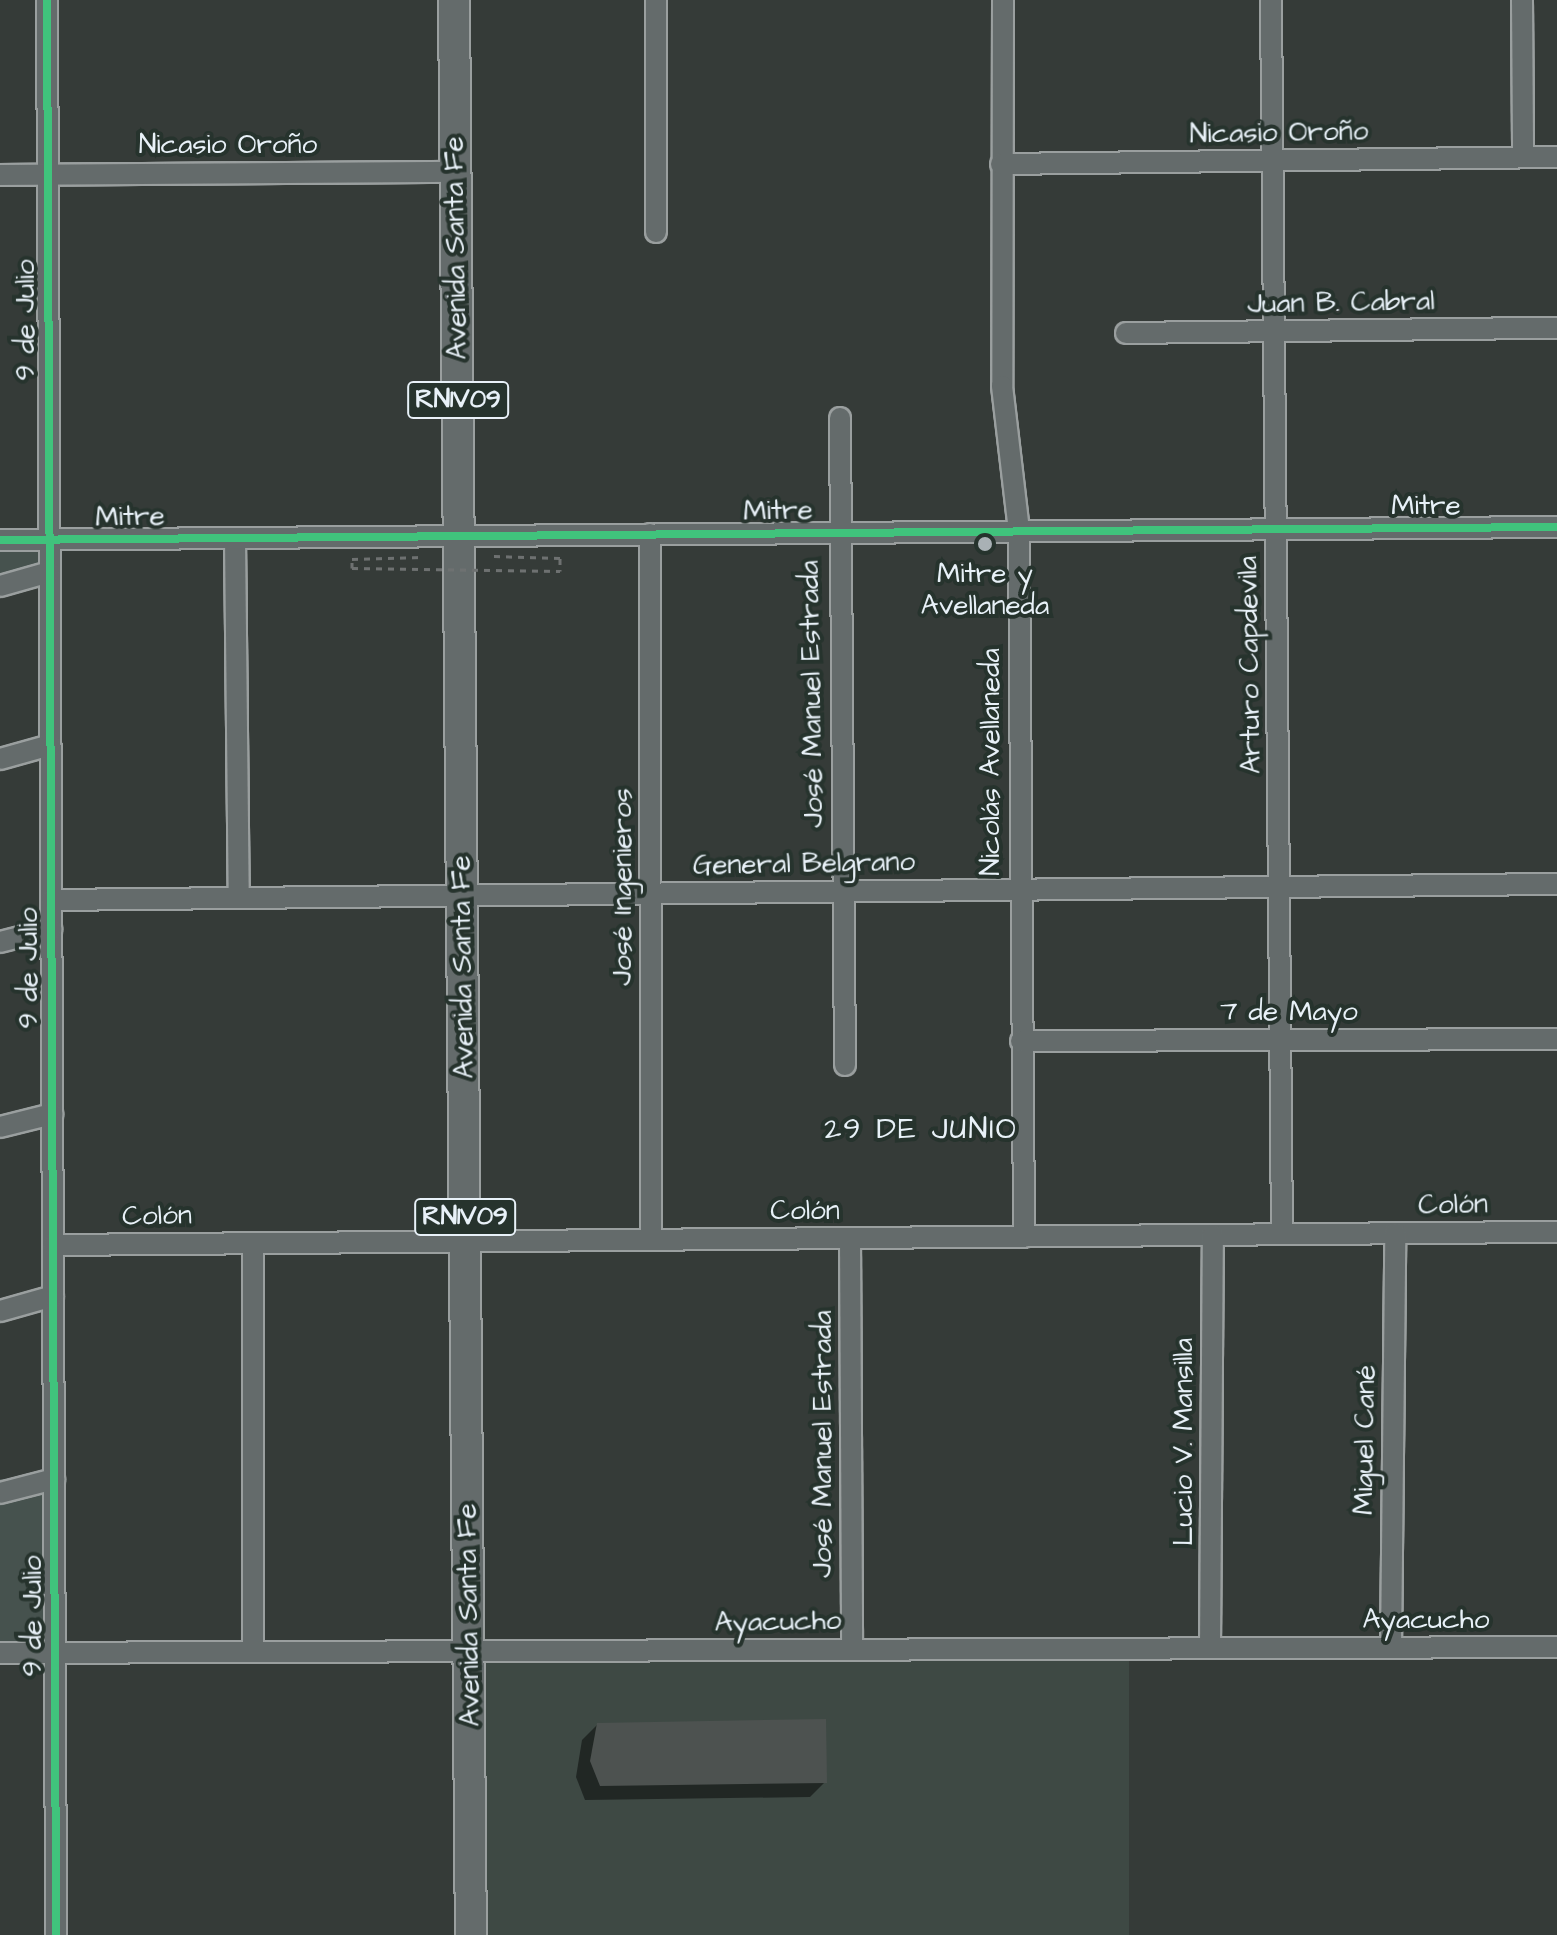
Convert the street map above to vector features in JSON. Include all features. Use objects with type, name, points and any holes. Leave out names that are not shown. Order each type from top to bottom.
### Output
[{"type":"main road","name":"Avenida Santa Fe","points":[[454,0],[471,1935]]},
{"type":"street","name":"9 de Julio","points":[[47,0],[56,1935]]},
{"type":"street","points":[[656,0],[656,232]]},
{"type":"street","name":"Nicolás Avellaneda","points":[[1003,0],[1002,386],[1019,531],[1019,890],[1024,1237]]},
{"type":"street","name":"Arturo Capdevila","points":[[1271,0],[1282,1234]]},
{"type":"street","points":[[1522,0],[1523,157]]},
{"type":"street","name":"Nicasio Oroño","points":[[1001,164],[1557,157]]},
{"type":"street","name":"Nicasio Oroño","points":[[0,175],[456,172]]},
{"type":"street","name":"Juan B. Cabral","points":[[1126,333],[1557,328]]},
{"type":"street","name":"José Manuel Estrada","points":[[840,418],[838,533],[845,1065]]},
{"type":"street","name":"Mitre","points":[[0,540],[1557,527]]},
{"type":"street","name":"José Ingenieros","points":[[650,534],[651,1240]]},
{"type":"street","points":[[235,538],[239,898]]},
{"type":"street","points":[[0,586],[49,572]]},
{"type":"street","points":[[0,759],[50,745]]},
{"type":"street","name":"General Belgrano","points":[[51,900],[1557,884]]},
{"type":"street","points":[[0,942],[51,929]]},
{"type":"street","name":"7 de Mayo","points":[[1021,1041],[1557,1039]]},
{"type":"street","points":[[0,1127],[52,1114]]},
{"type":"street","name":"Colón","points":[[53,1245],[1557,1232]]},
{"type":"street","name":"Miguel Cané","points":[[1391,1648],[1395,1233]]},
{"type":"street","name":"Lucio V. Mansilla","points":[[1210,1648],[1213,1235]]},
{"type":"street","name":"José Manuel Estrada","points":[[850,1238],[852,1650]]},
{"type":"street","points":[[253,1243],[253,1652]]},
{"type":"street","points":[[0,1311],[53,1296]]},
{"type":"street","points":[[0,1493],[54,1479]]},
{"type":"street","name":"Ayacucho","points":[[0,1653],[469,1654],[1557,1647]]},
{"type":"path","points":[[352,568],[560,571]]},
{"type":"shaded area","points":[[49,539],[49,572],[0,586],[0,540]]},
{"type":"shaded area","points":[[0,1479],[54,1479],[54,1653],[0,1653]]},
{"type":"shaded area","points":[[469,1649],[1129,1649],[1129,1935],[469,1935]]},
{"type":"building","points":[[826,1719],[827,1783],[600,1786],[590,1761],[597,1723]]},
{"type":"cycle path","points":[[47,0],[56,1935]]},
{"type":"cycle path","points":[[0,540],[1557,527]]},
{"type":"place","name":"Mitre y Avellaneda","points":[[985,544]]},
{"type":"district","name":"29 DE JUNIO","points":[[921,1129]]}]
